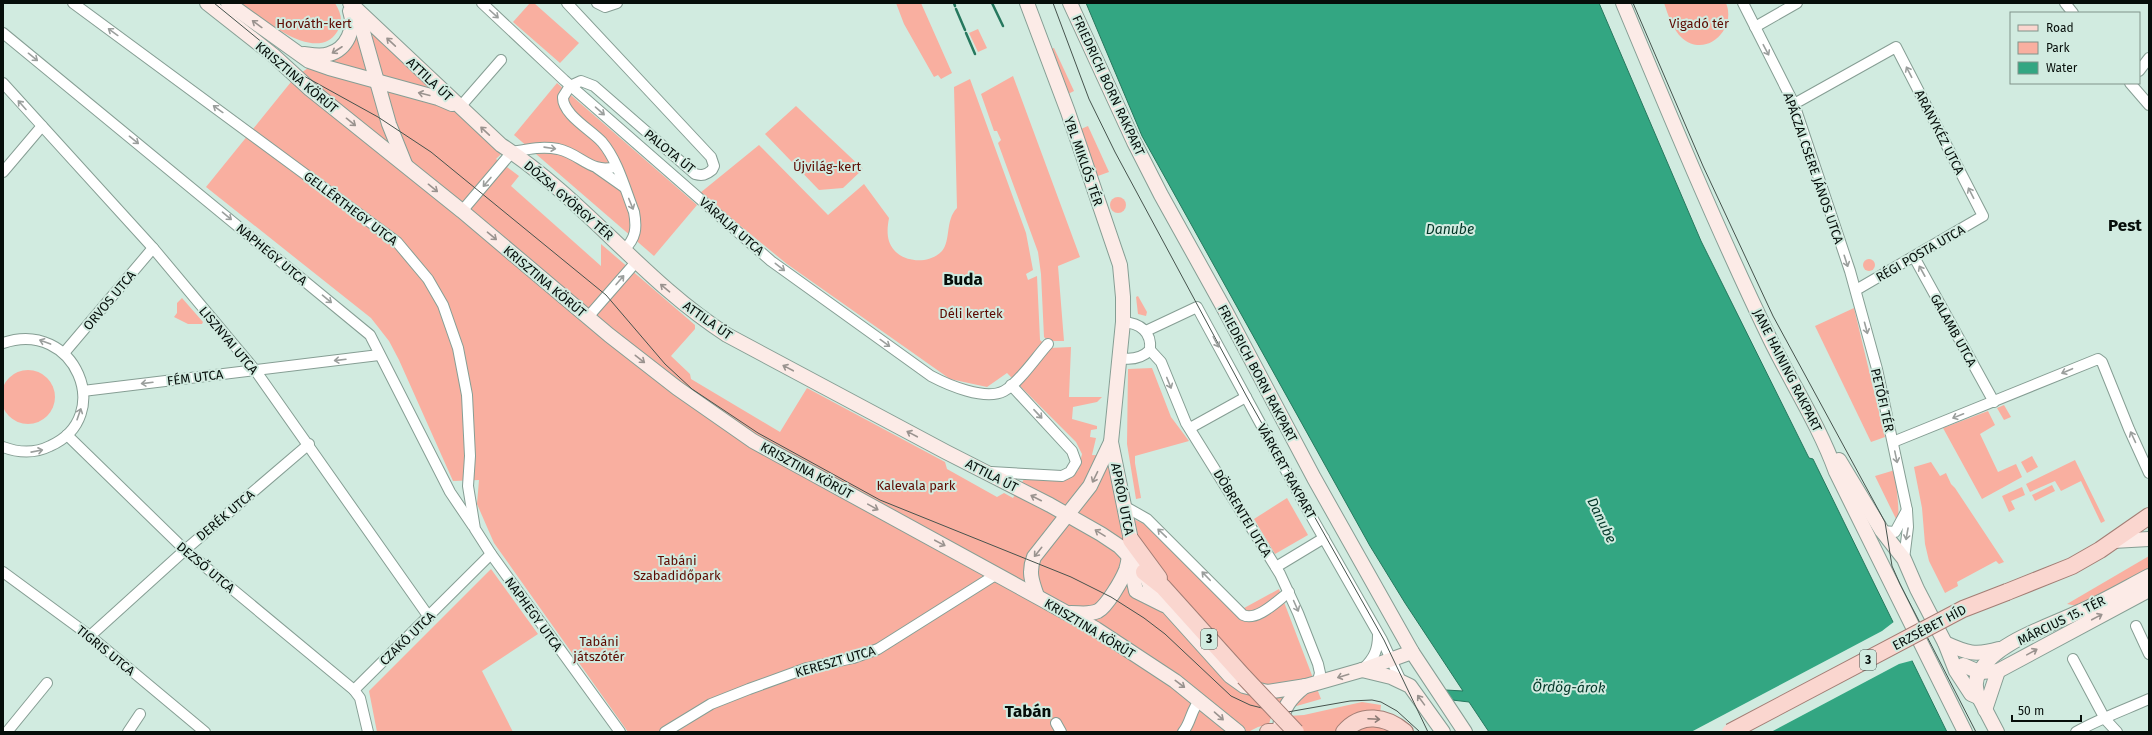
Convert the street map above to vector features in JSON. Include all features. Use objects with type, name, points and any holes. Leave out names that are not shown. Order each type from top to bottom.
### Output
[{"type":"main road","name":"KRISZTINA KÖRÚT","points":[[207,3],[273,55],[310,89],[462,211],[588,317],[677,388],[753,441],[1066,612],[1175,681],[1238,732]]},
{"type":"main road","name":"KRISZTINA KÖRÚT","points":[[228,3],[309,60],[329,68],[438,98],[460,107]]},
{"type":"main road","name":"KRISZTINA KÖRÚT","points":[[348,3],[363,32],[389,124],[405,165]]},
{"type":"main road","points":[[300,54],[324,56],[336,51],[342,46],[349,35],[352,22],[348,3]]},
{"type":"main road","name":"ATTILA ÚT","points":[[348,3],[501,145],[512,152]]},
{"type":"main road","name":"YBL MIKLÓS TÉR","points":[[1027,3],[1068,112],[1118,257],[1123,297],[1122,342]]},
{"type":"main road","name":"FRIEDRICH BORN RAKPART","points":[[1070,3],[1134,142],[1161,195],[1223,305],[1314,478],[1412,652],[1465,732]]},
{"type":"main road","name":"JANE HAINING RAKPART","points":[[1623,3],[1683,145],[1770,340],[1826,444],[1836,472],[1965,732]]},
{"type":"main road","name":"DÓZSA GYÖRGY TÉR","points":[[512,152],[594,221],[636,262]]},
{"type":"main road","name":"ATTILA ÚT","points":[[636,262],[699,316],[727,335],[1068,515],[1101,534],[1129,556],[1144,572],[1148,584],[1171,603],[1230,676],[1244,686],[1266,692],[1315,684]]},
{"type":"main road","name":"APRÓD UTCA","points":[[1122,342],[1111,442],[1131,540],[1129,556]]},
{"type":"main road","name":"APRÓD UTCA","points":[[1068,515],[1090,486],[1111,442]]},
{"type":"main road","points":[[1826,444],[1839,460],[1882,531],[1904,559],[1917,589],[1945,643],[1956,671],[1971,694],[1978,697]]},
{"type":"main road","name":"3","points":[[1037,596],[1031,580],[1032,561],[1068,515]]},
{"type":"main road","name":"3","points":[[2112,542],[2149,516]]},
{"type":"main road","points":[[2112,542],[2149,539]]},
{"type":"main road","name":"3","points":[[1131,540],[1157,573],[1171,603],[1296,732]]},
{"type":"main road","name":"ERZSÉBET HÍD","points":[[1730,732],[1963,609],[2051,575],[2085,559],[2112,542]]},
{"type":"main road","points":[[1129,556],[1136,591],[1171,603]]},
{"type":"main road","points":[[1066,612],[1088,614],[1099,610],[1106,605],[1125,572],[1129,556]]},
{"type":"main road","points":[[1144,572],[1163,587]]},
{"type":"main road","name":"MÁRCIUS 15. TÉR","points":[[1979,672],[1988,661],[2005,647],[2082,611],[2149,576]]},
{"type":"main road","name":"MÁRCIUS 15. TÉR","points":[[1963,665],[1979,672],[1998,671],[2149,590]]},
{"type":"main road","points":[[1945,643],[1970,653],[1981,654],[2005,647]]},
{"type":"main road","points":[[1945,643],[1963,665],[1997,732]]},
{"type":"main road","points":[[1268,732],[1280,732],[1284,709],[1289,701],[1315,684],[1362,670],[1412,652]]},
{"type":"main road","points":[[1362,670],[1401,681],[1410,686],[1443,732]]},
{"type":"main road","points":[[1985,710],[1998,671]]},
{"type":"main road","points":[[1978,697],[1975,681],[1979,672]]},
{"type":"main road","points":[[1344,732],[1360,720],[1369,718],[1380,719],[1405,732]]},
{"type":"street","name":"GELLÉRTHEGY UTCA","points":[[74,3],[397,242],[428,279],[443,305],[458,348],[464,373],[467,394],[470,456],[468,486],[475,529],[491,554]]},
{"type":"street","name":"VÁRALJA UTCA","points":[[482,3],[570,86],[771,261],[931,376],[953,386],[984,394],[997,394],[1011,385],[1048,344]]},
{"type":"street","name":"PALOTA ÚT","points":[[567,3],[711,157],[714,166],[712,170],[702,176],[695,174],[594,86],[581,81],[570,86]]},
{"type":"street","points":[[597,3],[605,7],[617,3]]},
{"type":"street","points":[[1743,3],[1755,27],[1797,3]]},
{"type":"street","points":[[2065,3],[2072,12]]},
{"type":"street","name":"APÁCZAI CSERE JÁNOS UTCA","points":[[1755,27],[1794,104],[1856,290]]},
{"type":"street","name":"NAPHEGY UTCA","points":[[3,33],[375,340],[379,355],[450,492],[475,529]]},
{"type":"street","name":"ARANYKÉZ UTCA","points":[[1794,104],[1896,47],[1983,216]]},
{"type":"street","points":[[2140,70],[2149,58]]},
{"type":"street","points":[[460,107],[502,60]]},
{"type":"street","name":"LISZNYAI UTCA","points":[[3,83],[153,248],[255,370],[309,444],[429,617]]},
{"type":"street","points":[[2131,84],[2149,105]]},
{"type":"street","points":[[570,86],[563,97],[564,107],[602,142],[615,166],[607,169],[597,168]]},
{"type":"street","points":[[3,172],[42,126]]},
{"type":"street","name":"DÓZSA GYÖRGY TÉR","points":[[462,211],[512,152],[544,147],[559,149],[572,154],[597,168],[624,187]]},
{"type":"street","name":"DÓZSA GYÖRGY TÉR","points":[[615,166],[636,221],[635,235],[632,242],[624,250]]},
{"type":"street","name":"RÉGI POSTA UTCA","points":[[1856,290],[1983,216]]},
{"type":"street","name":"ORVOS UTCA","points":[[64,353],[153,248]]},
{"type":"street","name":"GALAMB UTCA","points":[[1914,257],[1994,402]]},
{"type":"street","points":[[588,317],[636,262]]},
{"type":"street","name":"PETŐFI TÉR","points":[[1856,290],[1877,369],[1907,510],[1908,527],[1904,559]]},
{"type":"street","name":"VÁRKERT RAKPART","points":[[1146,332],[1197,307],[1392,660],[1401,681]]},
{"type":"street","points":[[1123,322],[1139,326],[1146,332]]},
{"type":"street","name":"DÖBRENTEI UTCA","points":[[1146,332],[1150,339],[1150,350],[1160,362],[1190,428],[1276,567],[1289,592],[1318,664],[1320,673],[1315,684]]},
{"type":"street","points":[[3,343],[13,340],[35,339],[55,346],[64,353],[77,370],[83,391],[81,410],[78,419],[67,435],[56,444],[43,450],[28,452],[14,451],[3,447]]},
{"type":"street","points":[[1120,358],[1133,359],[1150,350]]},
{"type":"street","name":"FÉM UTCA","points":[[83,391],[379,355]]},
{"type":"street","points":[[1893,442],[2098,359],[2102,362],[2128,429],[2149,473]]},
{"type":"street","points":[[984,471],[1016,475],[1062,476],[1074,467],[1075,457],[1072,451],[1011,385]]},
{"type":"street","points":[[1190,428],[1246,397]]},
{"type":"street","name":"DEZSŐ UTCA","points":[[67,435],[185,550],[354,690]]},
{"type":"street","name":"DERÉK UTCA","points":[[90,636],[185,550],[309,444]]},
{"type":"street","points":[[1124,506],[1147,519],[1243,615],[1250,617],[1257,614],[1289,592]]},
{"type":"street","points":[[1882,531],[1895,532],[1907,510]]},
{"type":"street","points":[[1276,567],[1324,538]]},
{"type":"street","name":"NAPHEGY UTCA","points":[[491,554],[620,732]]},
{"type":"street","name":"CZAKÓ UTCA","points":[[354,690],[491,554]]},
{"type":"street","name":"TIGRIS UTCA","points":[[3,572],[90,636],[205,732]]},
{"type":"street","name":"KERESZT UTCA","points":[[665,732],[711,704],[749,689],[807,668],[853,658],[878,649],[997,574]]},
{"type":"street","points":[[2136,626],[2149,654]]},
{"type":"street","points":[[1362,670],[1374,656],[1378,646],[1378,635]]},
{"type":"street","points":[[2073,659],[2105,719],[2117,732]]},
{"type":"street","points":[[7,732],[47,683]]},
{"type":"street","points":[[354,690],[360,698],[368,732]]},
{"type":"street","points":[[2076,732],[2096,721],[2105,719],[2149,699]]},
{"type":"street","points":[[1183,732],[1188,725],[1194,705],[1200,700]]},
{"type":"street","points":[[128,732],[140,714]]},
{"type":"green space","name":"Horváth-kert","points":[[240,3],[335,3],[339,10],[341,21],[337,32],[328,41],[316,43],[302,41],[274,27]]},
{"type":"green space","points":[[530,3],[534,3],[579,43],[560,63],[513,22]]},
{"type":"green space","points":[[896,3],[921,3],[952,73],[941,79],[938,75],[934,77],[904,24]]},
{"type":"green space","name":"Vigadó tér","points":[[1664,3],[1726,3],[1728,13],[1727,22],[1723,31],[1717,38],[1709,43],[1701,45],[1691,44],[1682,38],[1673,27]]},
{"type":"green space","points":[[367,26],[502,153],[496,159],[519,176],[511,186],[601,266],[601,244],[695,325],[695,329],[671,356],[690,374],[691,379],[780,432],[807,388],[945,462],[947,469],[997,497],[1004,493],[1013,498],[1024,479],[1067,477],[1078,471],[1082,454],[1076,442],[1007,373],[987,387],[950,379],[787,264],[700,193],[759,145],[828,215],[864,184],[889,218],[888,239],[894,250],[904,257],[911,259],[924,260],[931,258],[937,255],[945,247],[949,224],[953,213],[957,208],[954,87],[970,79],[1026,233],[1033,270],[1026,274],[1028,280],[1037,276],[1040,340],[1049,348],[1071,347],[1069,397],[1102,397],[1097,402],[1073,407],[1072,419],[1097,426],[1097,429],[1091,430],[1090,437],[1096,438],[1092,455],[1112,456],[1123,514],[1144,524],[1235,613],[1279,589],[1321,699],[1293,707],[1280,707],[1271,717],[1269,724],[1248,732],[628,732],[494,543],[477,504],[479,480],[453,481],[389,341],[371,318],[206,187],[295,77],[321,59],[354,30]]},
{"type":"green space","points":[[978,29],[987,48],[978,52],[969,33]]},
{"type":"green space","points":[[1054,48],[1074,91],[1068,94],[1050,49]]},
{"type":"green space","points":[[1013,76],[1080,257],[1058,266],[1064,341],[1048,341],[1044,337],[1041,274],[1038,252],[998,143],[1001,140],[997,131],[994,131],[981,94]]},
{"type":"green space","points":[[557,83],[697,205],[654,256],[514,135]]},
{"type":"green space","name":"Újvilág-kert","points":[[796,106],[863,169],[843,188],[819,190],[765,134]]},
{"type":"green space","points":[[1088,126],[1109,172],[1095,177],[1081,129]]},
{"type":"green space","points":[[1115,197],[1121,197],[1126,202],[1124,211],[1121,213],[1115,213],[1110,208],[1110,202]]},
{"type":"green space","points":[[1867,259],[1871,259],[1875,265],[1871,271],[1867,271],[1863,267],[1863,263]]},
{"type":"green space","points":[[1138,296],[1147,312],[1146,316],[1138,314],[1136,297]]},
{"type":"green space","points":[[182,298],[203,322],[202,324],[188,324],[174,317],[177,313],[177,303]]},
{"type":"green space","points":[[1854,308],[1885,437],[1871,442],[1815,326]]},
{"type":"green space","points":[[1152,368],[1171,417],[1189,441],[1135,456],[1141,498],[1136,499],[1127,444],[1128,369]]},
{"type":"green space","points":[[28,370],[38,372],[47,378],[53,387],[55,397],[53,407],[47,416],[38,422],[28,424],[18,422],[9,416],[3,407],[1,397],[3,387],[9,378],[18,372]]},
{"type":"green space","points":[[2004,405],[2011,417],[2004,420],[1997,408]]},
{"type":"green space","points":[[1988,411],[1995,425],[1980,434],[1998,472],[2016,464],[2022,477],[1982,499],[1943,428]]},
{"type":"green space","points":[[2032,456],[2038,467],[2027,473],[2021,462]]},
{"type":"green space","points":[[2075,460],[2105,521],[2101,523],[2081,481],[2061,491],[2055,481],[2030,492],[2026,484]]},
{"type":"green space","points":[[1931,462],[1940,476],[1946,473],[1951,484],[2004,562],[1999,564],[1996,561],[1957,582],[1958,586],[1945,593],[1929,561],[1925,544],[1922,508],[1914,467]]},
{"type":"green space","points":[[1895,470],[1898,504],[1897,521],[1875,476]]},
{"type":"green space","points":[[2052,485],[2055,491],[2035,501],[2032,495]]},
{"type":"green space","points":[[2022,487],[2025,495],[2011,501],[2015,509],[2009,512],[2002,496]]},
{"type":"green space","points":[[1287,498],[1308,535],[1275,554],[1254,519]]},
{"type":"green space","points":[[2149,556],[2149,573],[2082,607],[2067,604]]},
{"type":"green space","points":[[491,569],[538,634],[482,671],[513,732],[377,732],[369,691]]},
{"type":"green space","points":[[1362,702],[1381,705],[1379,724],[1396,732],[1285,732],[1288,716],[1304,715]]},
{"type":"water","name":"Danube","points":[[1086,3],[1599,3],[1701,241],[1809,458],[1813,459],[1947,732],[1489,732],[1469,702],[1452,700],[1446,690],[1463,691],[1405,603],[1370,546],[1142,136]]},
{"type":"pier","points":[[1895,621],[1914,660],[1899,664],[1771,732],[1691,732],[1882,631]]},
{"type":"waterway","points":[[992,3],[1003,26]]},
{"type":"waterway","points":[[956,9],[965,30]]},
{"type":"waterway","points":[[966,33],[975,54]]},
{"type":"tram line","points":[[214,3],[302,75],[378,117],[431,152],[606,295],[665,364],[692,389],[758,433],[880,500],[1071,577],[1111,597],[1144,618],[1165,634],[1231,696],[1250,705],[1282,713],[1350,701],[1372,700],[1381,702],[1397,711],[1420,732]]},
{"type":"tram line","points":[[1053,3],[1089,99],[1115,152],[1247,397],[1384,640],[1428,732]]},
{"type":"tram line","points":[[1633,3],[1703,166],[1773,316],[1885,522],[1892,566],[1976,732]]},
{"type":"district","name":"Pest","points":[[2125,225]]},
{"type":"district","name":"Buda","points":[[963,279]]},
{"type":"district","name":"Tabán","points":[[1028,711]]},
{"type":"park label","name":"Déli kertek","points":[[971,313]]},
{"type":"park label","name":"Kalevala park","points":[[916,485]]},
{"type":"park label","name":"Tabáni Szabadidőpark","points":[[677,568]]},
{"type":"park label","name":"Tabáni játszótér","points":[[599,648]]},
{"type":"water label","name":"Ördög-árok","points":[[1569,687]]}]
